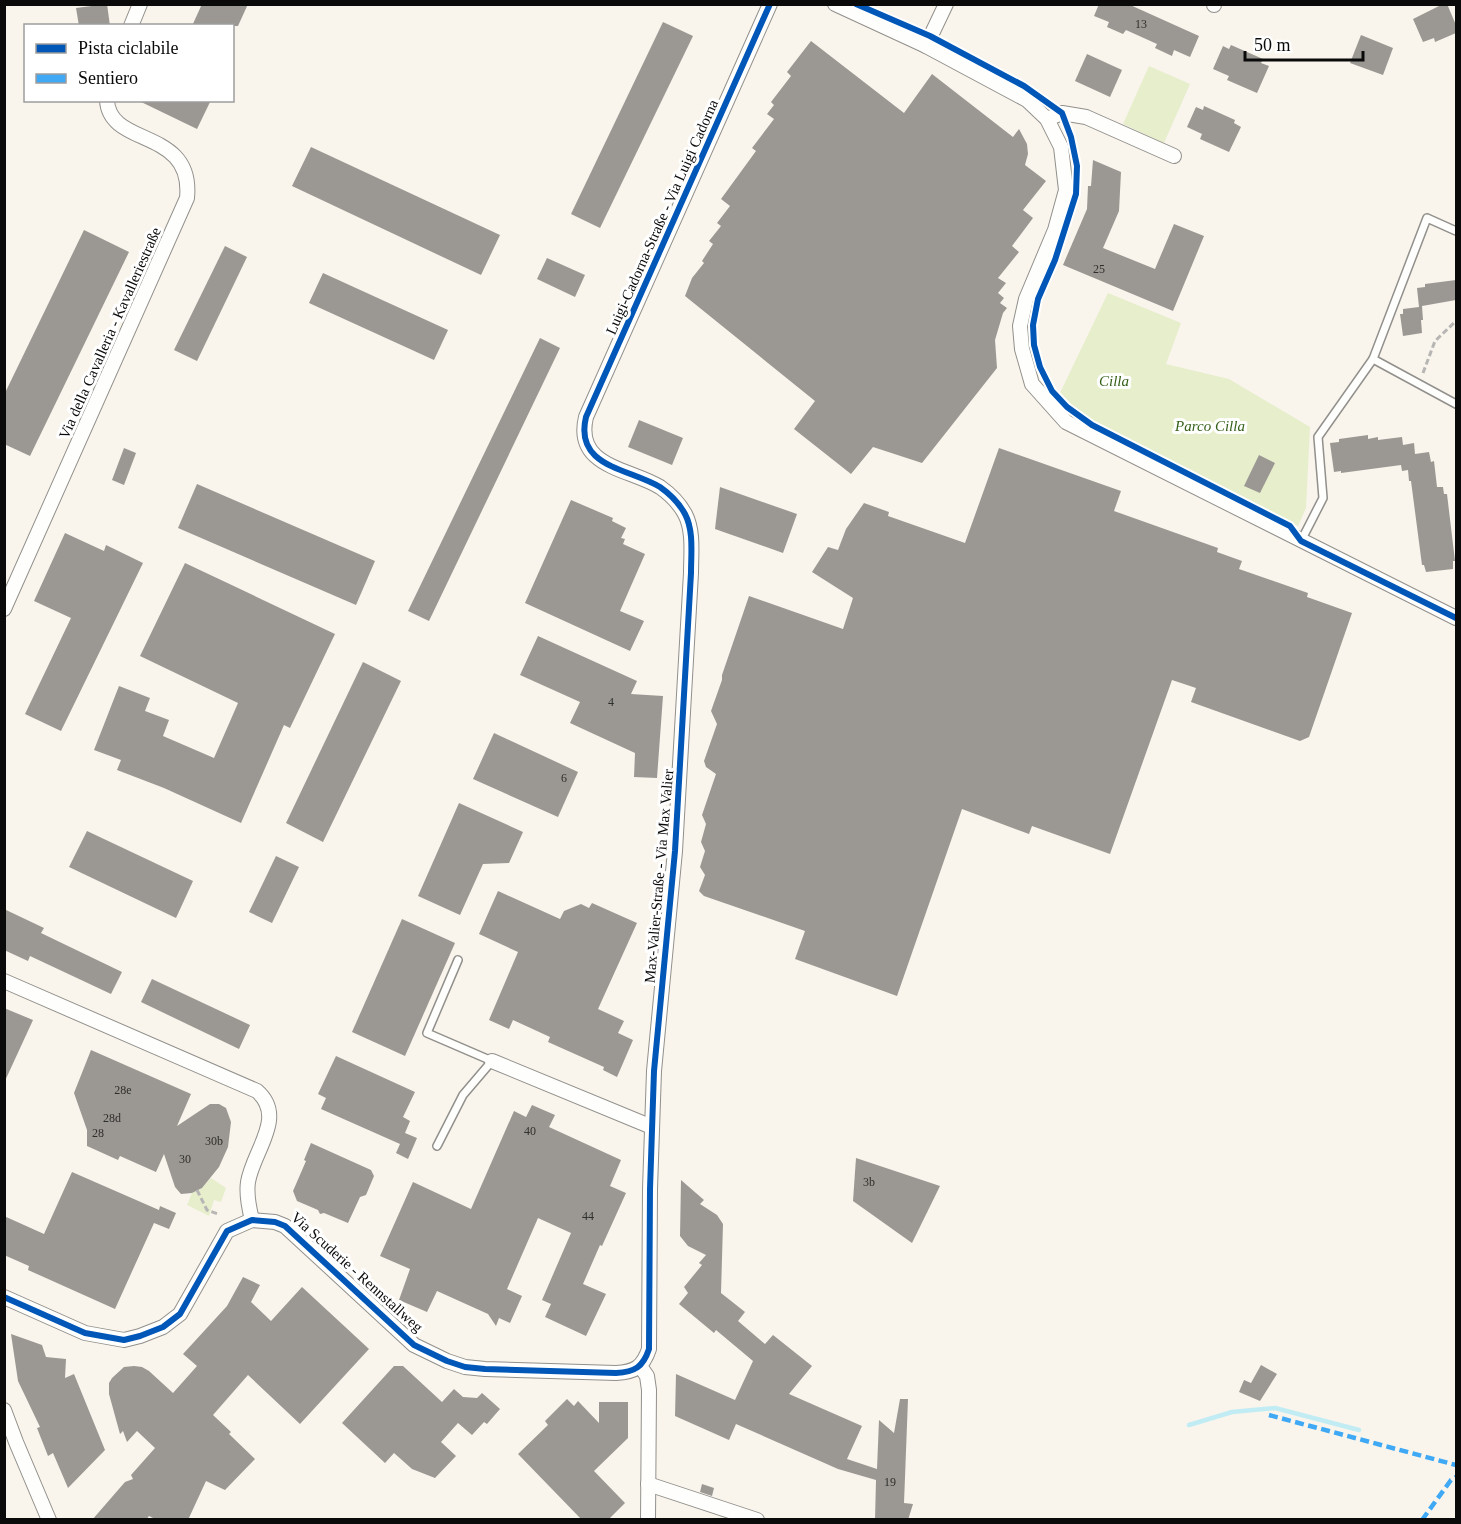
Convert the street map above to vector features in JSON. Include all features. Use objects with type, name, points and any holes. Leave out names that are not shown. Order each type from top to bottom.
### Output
[{"type":"street","points":[[132,24],[141,4]]},
{"type":"street","name":"Luigi-Cadorna-Straße - Via Luigi Cadorna","points":[[585,441],[586,417],[770,4]]},
{"type":"street","points":[[835,4],[926,46],[1028,100],[1047,119],[1061,147],[1066,190],[1055,230],[1026,299],[1020,326],[1022,349],[1032,384],[1066,422],[1456,618]]},
{"type":"street","points":[[926,46],[946,4]]},
{"type":"street","name":"Via della Cavalleria - Kavalleriestraße","points":[[4,609],[187,198],[189,182],[185,168],[175,154],[119,124],[107,111],[106,102]]},
{"type":"street","points":[[1047,119],[1062,113],[1086,117],[1174,156]]},
{"type":"street","name":"Max-Valier-Straße - Via Max Valier","points":[[585,441],[596,457],[660,487],[676,500],[686,515],[691,532],[691,573],[675,851],[654,1071],[648,1348],[646,1359],[640,1366]]},
{"type":"street","points":[[4,981],[257,1091],[266,1099],[270,1108],[269,1124],[248,1182],[248,1203],[252,1220],[226,1231],[180,1314],[163,1327],[124,1340],[85,1333],[4,1298]]},
{"type":"street","points":[[492,1061],[652,1127]]},
{"type":"street","name":"Via Scuderie - Rennstallweg","points":[[252,1220],[275,1222],[285,1226],[414,1345],[447,1361],[465,1367],[485,1369],[606,1373],[630,1372],[640,1366]]},
{"type":"street","points":[[640,1366],[646,1376],[649,1390],[648,1520]]},
{"type":"street","points":[[4,1410],[49,1520]]},
{"type":"street","points":[[648,1484],[757,1520]]},
{"type":"lane","points":[[1301,542],[1323,498],[1318,437],[1373,359],[1428,218],[1456,231]]},
{"type":"lane","points":[[1373,359],[1456,404]]},
{"type":"lane","points":[[437,1146],[463,1095],[492,1061],[427,1033],[458,960]]},
{"type":"path","points":[[1419,383],[1435,341],[1456,321]]},
{"type":"path","points":[[197,1190],[207,1210],[218,1214]]},
{"type":"green space","points":[[1149,66],[1190,84],[1164,143],[1123,124]]},
{"type":"green space","name":"Parco Cilla","points":[[1108,293],[1181,323],[1166,364],[1229,379],[1310,427],[1306,508],[1298,526],[1144,451],[1114,434],[1059,395]]},
{"type":"green space","points":[[211,1178],[226,1188],[221,1202],[214,1200],[209,1216],[187,1205],[192,1193],[202,1188]]},
{"type":"building","points":[[107,4],[110,24],[79,24],[76,8]]},
{"type":"building","points":[[202,4],[248,4],[238,26],[234,24],[193,24]]},
{"type":"building","points":[[1099,4],[1128,4],[1199,36],[1190,57],[1174,50],[1172,56],[1155,48],[1157,44],[1126,30],[1123,34],[1107,27],[1109,22],[1094,16]]},
{"type":"building","points":[[1447,4],[1456,25],[1456,33],[1435,42],[1434,38],[1423,42],[1413,19]]},
{"type":"building","points":[[663,22],[693,36],[600,228],[571,214]]},
{"type":"building","points":[[1361,35],[1393,48],[1383,75],[1350,63]]},
{"type":"building","points":[[811,41],[904,113],[932,74],[1013,137],[1019,129],[1027,144],[1028,154],[1025,165],[1046,181],[1023,210],[1033,218],[1012,246],[1019,252],[998,278],[1006,283],[998,293],[1004,298],[1000,303],[1007,308],[1003,313],[995,340],[997,368],[922,463],[873,447],[851,474],[794,429],[815,401],[685,296],[692,278],[704,263],[702,261],[713,244],[709,241],[721,226],[717,223],[730,206],[721,199],[756,151],[752,148],[774,119],[767,114],[774,105],[771,102],[791,76],[787,72]]},
{"type":"building","points":[[1231,45],[1263,59],[1261,63],[1269,66],[1257,93],[1227,80],[1229,76],[1213,69],[1223,46],[1229,49]]},
{"type":"building","points":[[1087,54],[1122,70],[1110,97],[1075,81]]},
{"type":"building","points":[[141,102],[210,102],[197,129]]},
{"type":"building","points":[[1204,106],[1235,120],[1234,123],[1241,127],[1229,152],[1200,139],[1202,134],[1187,127],[1196,107],[1203,110]]},
{"type":"building","points":[[311,147],[500,235],[481,275],[292,186]]},
{"type":"building","points":[[1093,160],[1121,172],[1119,211],[1103,248],[1155,269],[1174,224],[1204,236],[1173,311],[1063,265],[1087,209],[1088,186],[1091,186]]},
{"type":"building","points":[[84,230],[129,252],[30,456],[4,444],[4,395]]},
{"type":"building","points":[[225,246],[247,257],[197,361],[174,350]]},
{"type":"building","points":[[547,258],[585,275],[575,297],[537,279]]},
{"type":"building","points":[[323,273],[448,330],[434,360],[309,303]]},
{"type":"building","points":[[1456,280],[1456,300],[1422,306],[1422,333],[1403,336],[1400,314],[1403,314],[1403,309],[1419,307],[1417,288],[1425,287],[1425,284]]},
{"type":"building","points":[[540,338],[560,348],[429,621],[408,611]]},
{"type":"building","points":[[639,420],[683,438],[672,465],[628,447]]},
{"type":"building","points":[[1368,435],[1368,439],[1378,437],[1378,440],[1402,437],[1403,445],[1414,443],[1415,454],[1429,452],[1431,462],[1434,461],[1437,487],[1443,487],[1444,494],[1447,494],[1455,561],[1453,561],[1453,569],[1426,572],[1422,565],[1408,470],[1402,471],[1401,465],[1334,472],[1330,443],[1339,442],[1339,439]]},
{"type":"building","points":[[124,448],[136,453],[124,485],[112,480]]},
{"type":"building","points":[[999,448],[1121,491],[1114,511],[1218,548],[1217,552],[1242,561],[1239,569],[1308,593],[1307,597],[1352,613],[1309,737],[1300,741],[1191,702],[1196,688],[1172,680],[1110,854],[1032,826],[1029,834],[962,809],[897,996],[795,959],[805,931],[704,896],[699,891],[705,875],[700,867],[705,851],[701,842],[706,824],[702,815],[716,774],[706,767],[704,761],[717,724],[711,711],[749,596],[843,629],[853,598],[812,572],[828,547],[838,550],[846,529],[864,503],[889,512],[888,516],[965,543]]},
{"type":"building","points":[[1259,455],[1275,463],[1260,493],[1244,486]]},
{"type":"building","points":[[197,484],[375,561],[356,605],[178,528]]},
{"type":"building","points":[[720,487],[797,514],[783,553],[715,529]]},
{"type":"building","points":[[571,500],[613,518],[612,521],[626,528],[621,538],[625,539],[623,544],[645,554],[620,611],[644,621],[630,651],[525,603]]},
{"type":"building","points":[[65,533],[104,551],[106,545],[143,563],[61,731],[25,714],[71,618],[34,601]]},
{"type":"building","points":[[185,563],[335,634],[290,728],[284,725],[241,823],[164,788],[117,770],[121,760],[94,750],[119,686],[150,698],[145,711],[169,720],[163,736],[214,758],[238,703],[140,656]]},
{"type":"building","points":[[538,636],[637,681],[631,694],[663,696],[657,778],[634,777],[635,753],[570,723],[580,702],[520,675]]},
{"type":"building","points":[[363,662],[401,681],[323,842],[286,823]]},
{"type":"building","points":[[494,733],[578,772],[558,817],[473,779]]},
{"type":"building","points":[[459,803],[523,832],[509,863],[483,864],[460,915],[418,896]]},
{"type":"building","points":[[87,831],[193,881],[176,918],[69,867]]},
{"type":"building","points":[[276,856],[299,867],[272,923],[249,912]]},
{"type":"building","points":[[498,891],[560,919],[564,911],[581,904],[589,908],[592,903],[637,923],[598,1009],[624,1021],[618,1033],[633,1040],[617,1077],[603,1070],[604,1067],[548,1042],[550,1037],[513,1020],[509,1029],[489,1020],[518,952],[479,934]]},
{"type":"building","points":[[4,909],[44,928],[41,933],[122,972],[111,994],[30,956],[28,961],[4,950]]},
{"type":"building","points":[[402,919],[455,943],[405,1056],[352,1032]]},
{"type":"building","points":[[152,979],[250,1025],[239,1049],[141,1002]]},
{"type":"building","points":[[4,1008],[33,1020],[4,1083]]},
{"type":"building","points":[[91,1050],[191,1094],[177,1126],[210,1104],[219,1104],[226,1108],[231,1122],[228,1147],[219,1167],[202,1188],[192,1193],[181,1194],[175,1187],[164,1154],[156,1172],[120,1156],[118,1160],[87,1146],[87,1130],[74,1093]]},
{"type":"building","points":[[336,1056],[415,1092],[403,1117],[410,1121],[405,1133],[417,1138],[408,1159],[396,1153],[400,1144],[321,1109],[326,1098],[318,1094]]},
{"type":"building","points":[[532,1105],[555,1115],[549,1127],[621,1160],[610,1186],[626,1193],[583,1284],[606,1294],[586,1336],[545,1317],[551,1304],[542,1300],[571,1233],[538,1218],[507,1289],[522,1296],[510,1323],[499,1318],[496,1326],[488,1314],[437,1291],[427,1312],[399,1300],[410,1269],[380,1256],[413,1182],[471,1209],[514,1111],[526,1117]]},
{"type":"building","points":[[311,1143],[371,1170],[374,1176],[366,1195],[360,1197],[348,1223],[324,1213],[320,1214],[318,1210],[297,1201],[293,1191]]},
{"type":"building","points":[[856,1158],[940,1186],[912,1243],[853,1201]]},
{"type":"building","points":[[72,1172],[159,1210],[160,1206],[176,1213],[169,1229],[154,1223],[115,1309],[28,1270],[29,1266],[4,1255],[4,1216],[44,1234]]},
{"type":"building","points":[[681,1180],[704,1200],[700,1204],[717,1215],[723,1224],[721,1293],[745,1312],[738,1321],[765,1344],[773,1335],[812,1366],[789,1394],[862,1426],[847,1459],[877,1469],[879,1420],[894,1433],[900,1399],[908,1399],[904,1503],[913,1504],[908,1520],[875,1520],[876,1480],[838,1469],[736,1424],[729,1440],[675,1416],[676,1374],[735,1400],[753,1361],[716,1330],[714,1333],[679,1304],[688,1293],[684,1287],[702,1265],[699,1263],[706,1255],[688,1246],[680,1236]]},
{"type":"building","points":[[243,1277],[260,1285],[251,1302],[271,1321],[302,1287],[369,1349],[300,1424],[248,1375],[213,1415],[255,1459],[225,1490],[206,1481],[188,1520],[157,1520],[149,1516],[146,1520],[92,1520],[125,1482],[133,1479],[131,1475],[155,1448],[137,1431],[127,1442],[123,1431],[120,1434],[109,1394],[109,1383],[112,1378],[124,1367],[142,1367],[173,1393],[197,1366],[183,1354],[227,1306]]},
{"type":"building","points":[[11,1334],[42,1345],[46,1357],[66,1359],[65,1378],[74,1374],[105,1450],[68,1488],[53,1453],[48,1456],[37,1428],[40,1427],[18,1381]]},
{"type":"building","points":[[1261,1365],[1277,1374],[1260,1401],[1239,1392],[1244,1380],[1251,1383]]},
{"type":"building","points":[[394,1366],[403,1366],[442,1402],[454,1389],[463,1397],[477,1398],[482,1393],[500,1409],[487,1424],[484,1422],[472,1435],[458,1423],[441,1442],[456,1456],[435,1478],[412,1469],[394,1453],[385,1463],[342,1423]]},
{"type":"building","points":[[567,1399],[574,1406],[578,1401],[599,1423],[599,1402],[628,1402],[628,1438],[594,1471],[625,1503],[608,1520],[582,1520],[518,1454],[548,1425],[545,1421]]},
{"type":"building","points":[[702,1484],[714,1488],[712,1496],[700,1492]]},
{"type":"waterway","points":[[1189,1425],[1232,1412],[1275,1408],[1359,1430]]},
{"type":"marked path","points":[[1269,1415],[1456,1465]]},
{"type":"marked path","points":[[1422,1520],[1451,1480],[1456,1477]]},
{"type":"cycle path","points":[[4,1297],[85,1333],[124,1340],[140,1336],[163,1327],[180,1314],[227,1231],[252,1220],[275,1222],[285,1226],[414,1345],[447,1361],[465,1367],[485,1369],[616,1373],[633,1370],[644,1360],[649,1349],[650,1189],[654,1071],[675,851],[691,543],[688,521],[674,499],[660,487],[606,464],[588,446],[584,434],[586,417],[770,4]]},
{"type":"cycle path","points":[[856,4],[930,36],[1024,86],[1062,113],[1071,137],[1077,166],[1076,194],[1055,260],[1038,299],[1033,325],[1034,345],[1040,367],[1052,391],[1067,407],[1092,425],[1290,526],[1301,541],[1456,618]]},
{"type":"park label","name":"Cilla","points":[[1114,381]]}]
